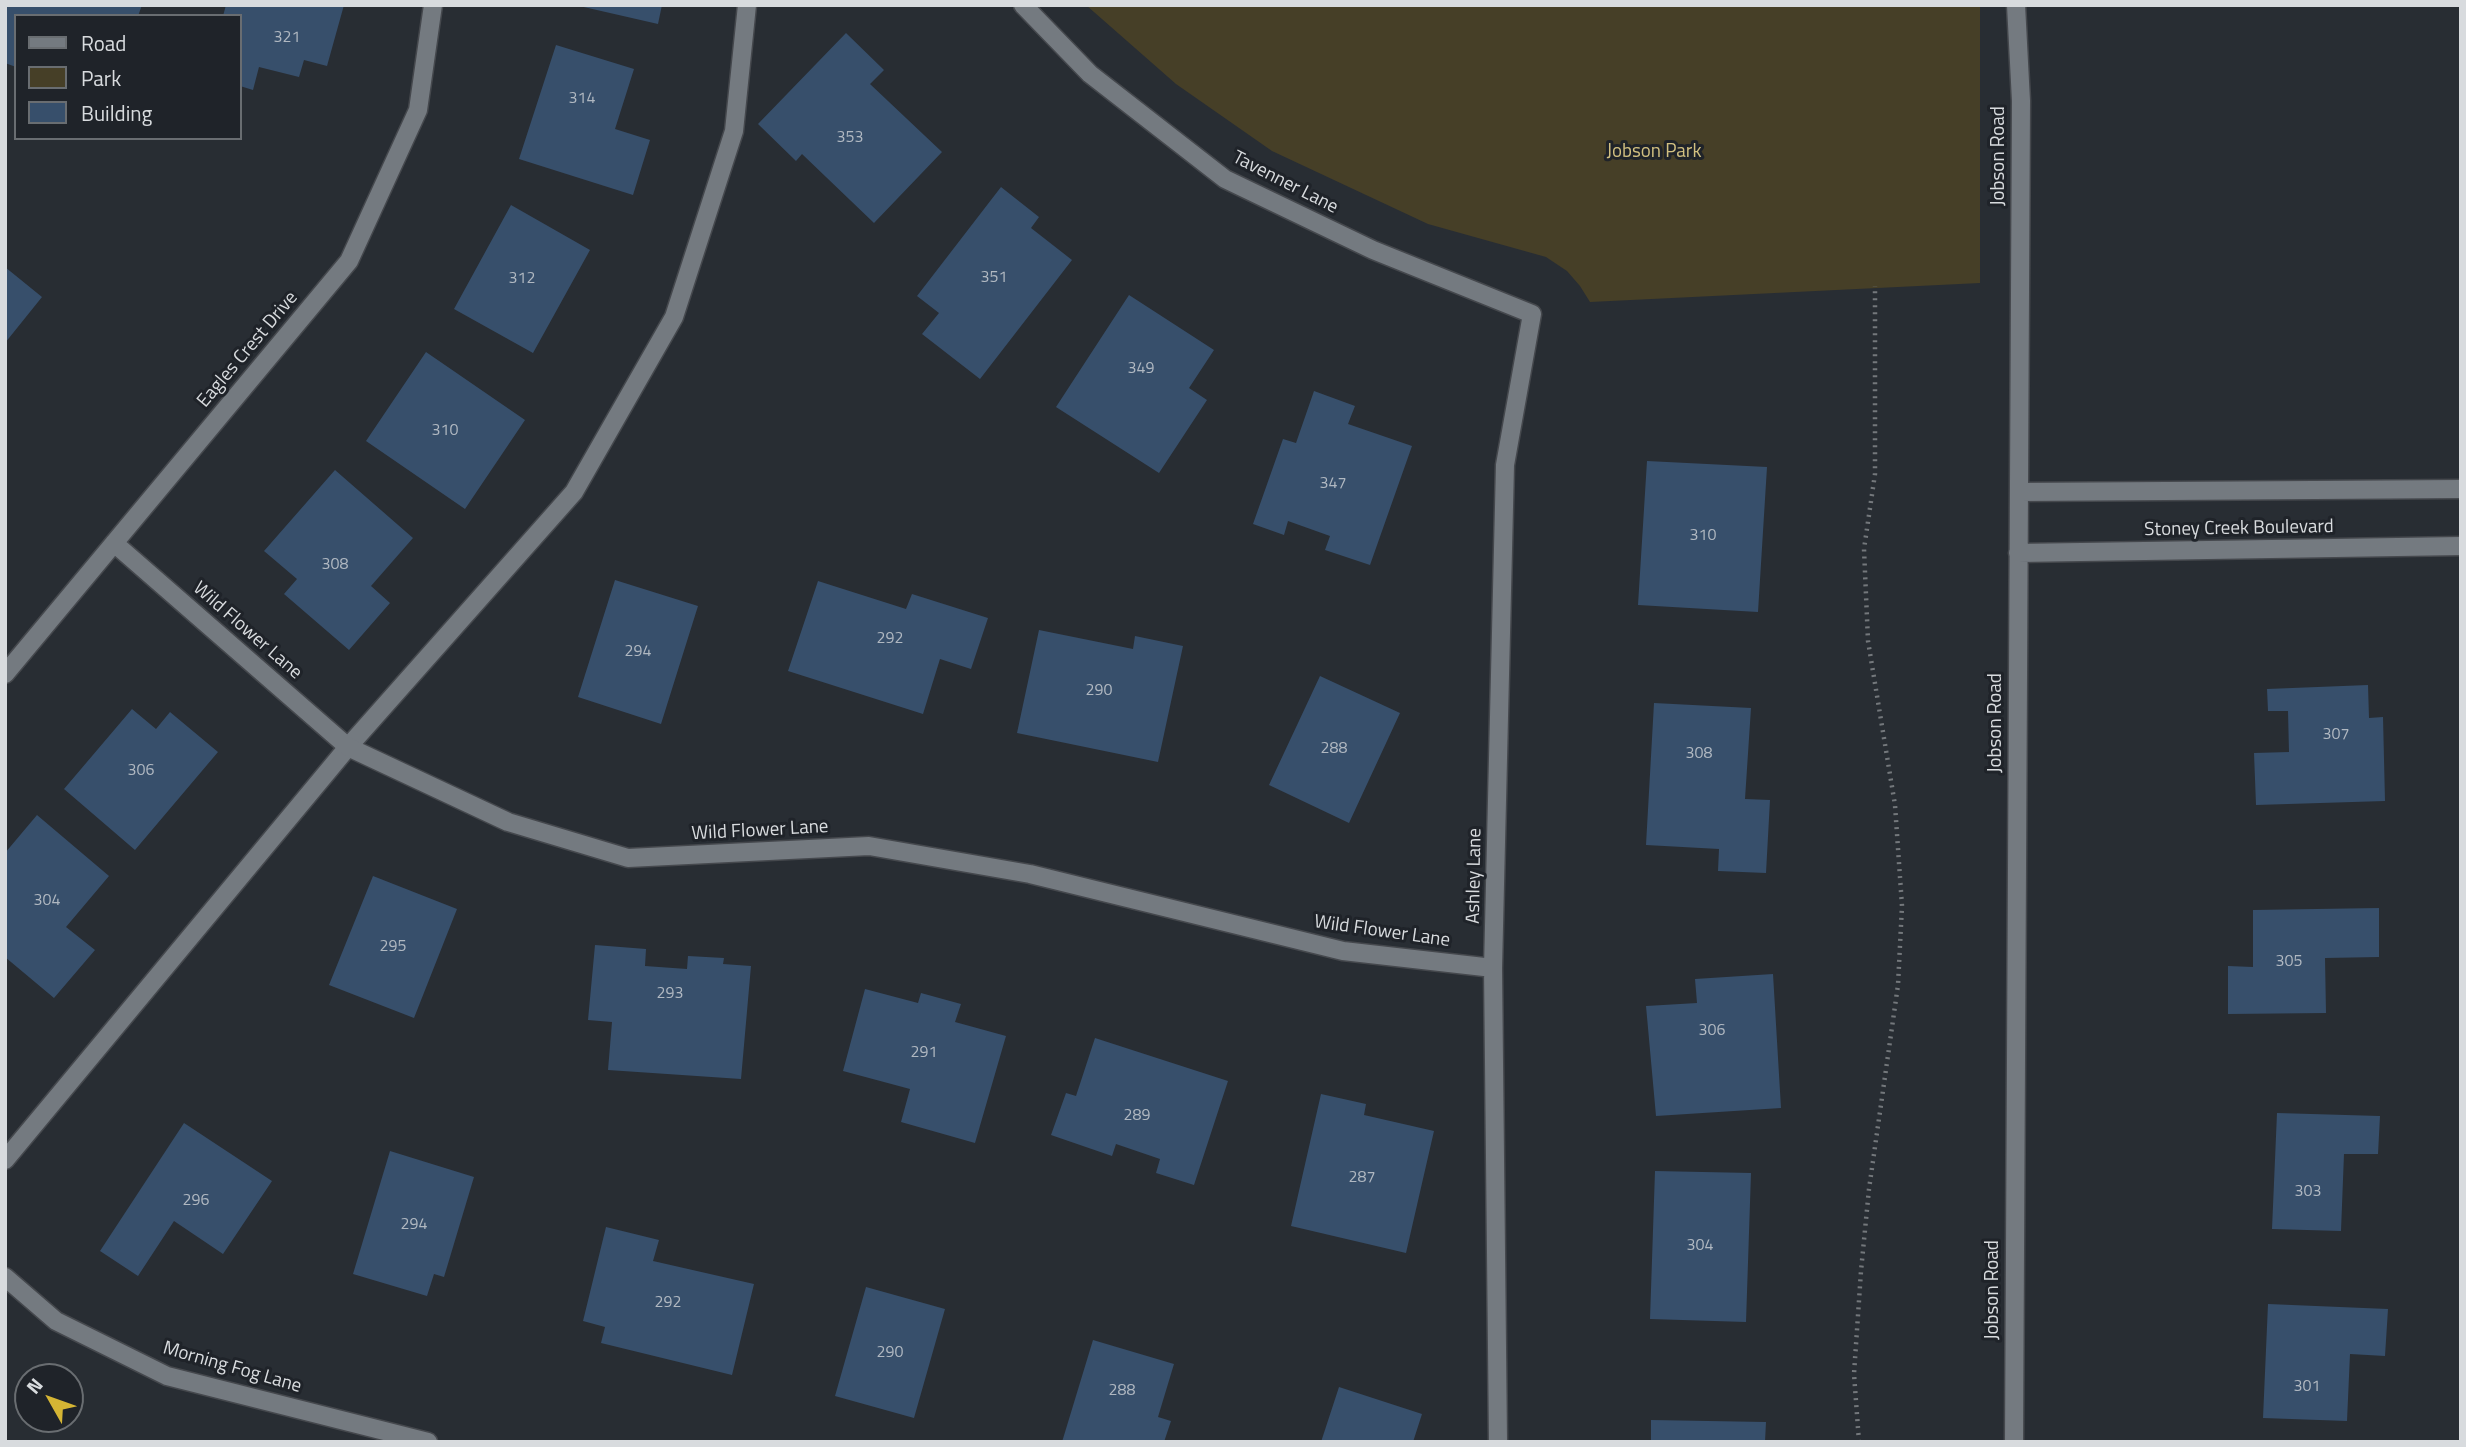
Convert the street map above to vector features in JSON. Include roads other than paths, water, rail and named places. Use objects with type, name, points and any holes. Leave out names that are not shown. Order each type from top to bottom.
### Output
[{"type":"street","name":"Eagles Crest Drive","points":[[5,674],[349,261],[418,110],[433,5]]},
{"type":"street","points":[[5,1160],[348,747],[574,492],[674,317],[734,131],[747,5]]},
{"type":"street","name":"Tavenner Lane","points":[[1023,5],[1090,74],[1225,179],[1373,250],[1532,313]]},
{"type":"street","name":"Jobson Road","points":[[2014,1442],[2021,101],[2016,5]]},
{"type":"street","name":"Ashley Lane","points":[[1498,1442],[1493,968],[1505,465],[1532,313]]},
{"type":"street","name":"Stoney Creek Boulevard","points":[[2019,492],[2461,489]]},
{"type":"street","name":"Wild Flower Lane","points":[[114,543],[348,747],[509,822],[628,858],[869,846],[1030,873],[1343,951],[1493,968]]},
{"type":"street","name":"Stoney Creek Boulevard","points":[[2018,553],[2461,546]]},
{"type":"street","name":"Morning Fog Lane","points":[[5,1277],[56,1321],[167,1376],[428,1442]]},
{"type":"park label","name":"Jobson Park","points":[[1654,152]]}]
